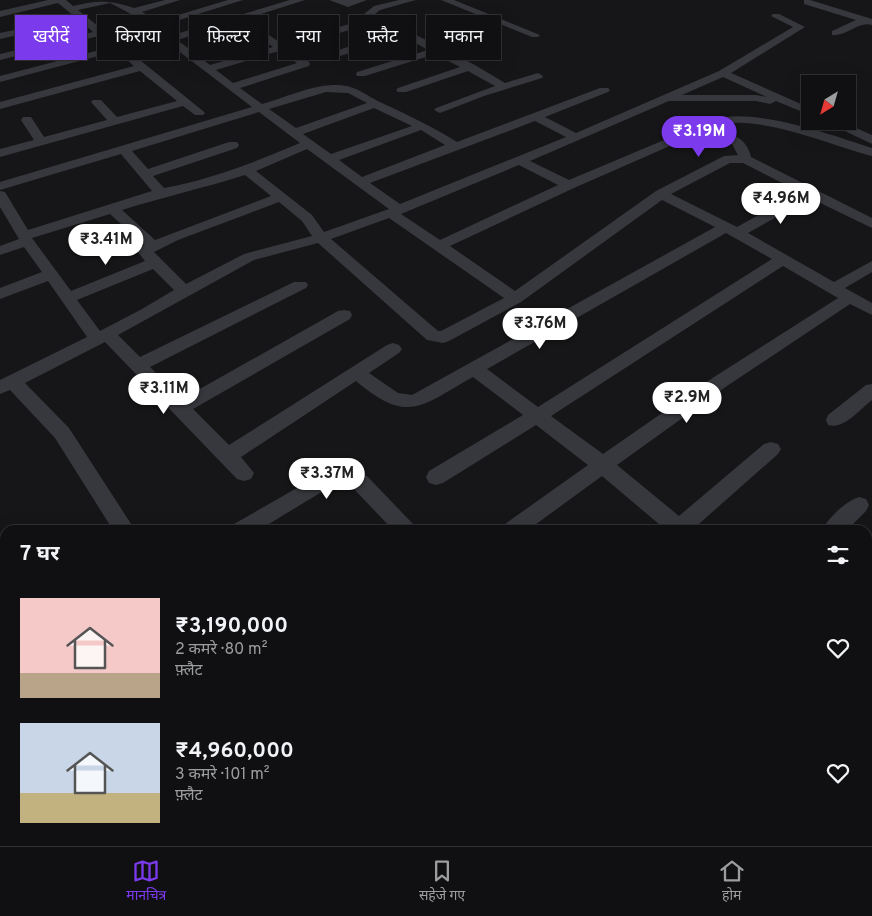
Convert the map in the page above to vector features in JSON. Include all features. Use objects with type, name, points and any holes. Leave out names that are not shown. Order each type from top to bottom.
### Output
[{"type":"street","points":[[0,14],[60,0],[78,15]]},
{"type":"street","points":[[70,9],[112,0],[141,15]]},
{"type":"street","points":[[135,11],[175,0]]},
{"type":"street","points":[[179,19],[238,0]]},
{"type":"street","points":[[246,15],[285,2],[300,0]]},
{"type":"street","points":[[334,0],[348,4],[362,0]]},
{"type":"street","points":[[372,15],[368,12],[412,0]]},
{"type":"street","points":[[446,0],[535,35]]},
{"type":"street","points":[[121,525],[62,434],[7,385],[148,313],[184,290],[249,257],[321,238],[395,211],[717,76],[800,27],[776,16],[802,4],[868,21]]},
{"type":"street","points":[[853,16],[872,9]]},
{"type":"street","points":[[834,33],[868,21]]},
{"type":"street","points":[[87,22],[97,30]]},
{"type":"street","points":[[0,36],[15,33]]},
{"type":"street","points":[[0,57],[97,34]]},
{"type":"street","points":[[179,45],[262,110],[360,182],[439,246],[514,298]]},
{"type":"street","points":[[209,69],[278,48]]},
{"type":"street","points":[[0,79],[97,50]]},
{"type":"street","points":[[361,74],[426,53]]},
{"type":"street","points":[[133,60],[199,113]]},
{"type":"street","points":[[232,87],[305,64],[300,60]]},
{"type":"street","points":[[457,60],[505,87]]},
{"type":"street","points":[[402,90],[471,67]]},
{"type":"street","points":[[0,106],[142,68]]},
{"type":"street","points":[[440,110],[538,76]]},
{"type":"street","points":[[717,76],[753,110],[762,122]]},
{"type":"street","points":[[717,76],[801,108]]},
{"type":"street","points":[[0,186],[325,90],[345,88],[362,94],[376,104],[422,126],[455,146]]},
{"type":"street","points":[[360,182],[455,146],[462,146],[604,90]]},
{"type":"street","points":[[664,99],[756,98],[801,109]]},
{"type":"street","points":[[97,102],[115,122]]},
{"type":"street","points":[[0,153],[185,102]]},
{"type":"street","points":[[294,133],[376,104]]},
{"type":"street","points":[[537,116],[575,137]]},
{"type":"street","points":[[27,120],[41,142]]},
{"type":"street","points":[[439,246],[569,185],[704,127],[710,122],[726,120],[762,122],[809,131],[872,152]]},
{"type":"street","points":[[329,159],[422,126]]},
{"type":"street","points":[[704,127],[739,142],[744,149],[745,159]]},
{"type":"street","points":[[850,130],[872,140]]},
{"type":"street","points":[[0,251],[25,239],[112,208],[161,193],[193,187],[247,170],[308,144]]},
{"type":"street","points":[[145,174],[233,145]]},
{"type":"street","points":[[124,149],[161,193]]},
{"type":"street","points":[[247,170],[308,218],[321,238],[433,336],[438,338],[514,298],[661,194],[728,159],[745,159],[872,224]]},
{"type":"street","points":[[519,160],[569,185]]},
{"type":"street","points":[[357,372],[394,400],[416,401],[473,368],[731,230],[811,192]]},
{"type":"street","points":[[661,194],[784,259],[872,310]]},
{"type":"street","points":[[0,195],[4,209],[25,239],[68,298],[102,337],[138,366],[244,473]]},
{"type":"street","points":[[184,290],[144,251],[281,197]]},
{"type":"street","points":[[112,208],[153,246]]},
{"type":"street","points":[[436,477],[537,416],[784,259]]},
{"type":"street","points":[[68,298],[156,262]]},
{"type":"street","points":[[834,288],[872,266]]},
{"type":"street","points":[[0,294],[51,274]]},
{"type":"street","points":[[138,366],[300,285]]},
{"type":"street","points":[[519,525],[739,367],[790,333],[849,298]]},
{"type":"street","points":[[180,408],[344,315]]},
{"type":"street","points":[[227,456],[393,349]]},
{"type":"street","points":[[473,368],[603,466],[674,525]]},
{"type":"street","points":[[836,420],[872,390]]},
{"type":"street","points":[[684,525],[771,449]]},
{"type":"street","points":[[250,525],[337,473],[360,482],[401,525]]},
{"type":"street","points":[[839,525],[859,505]]}]
